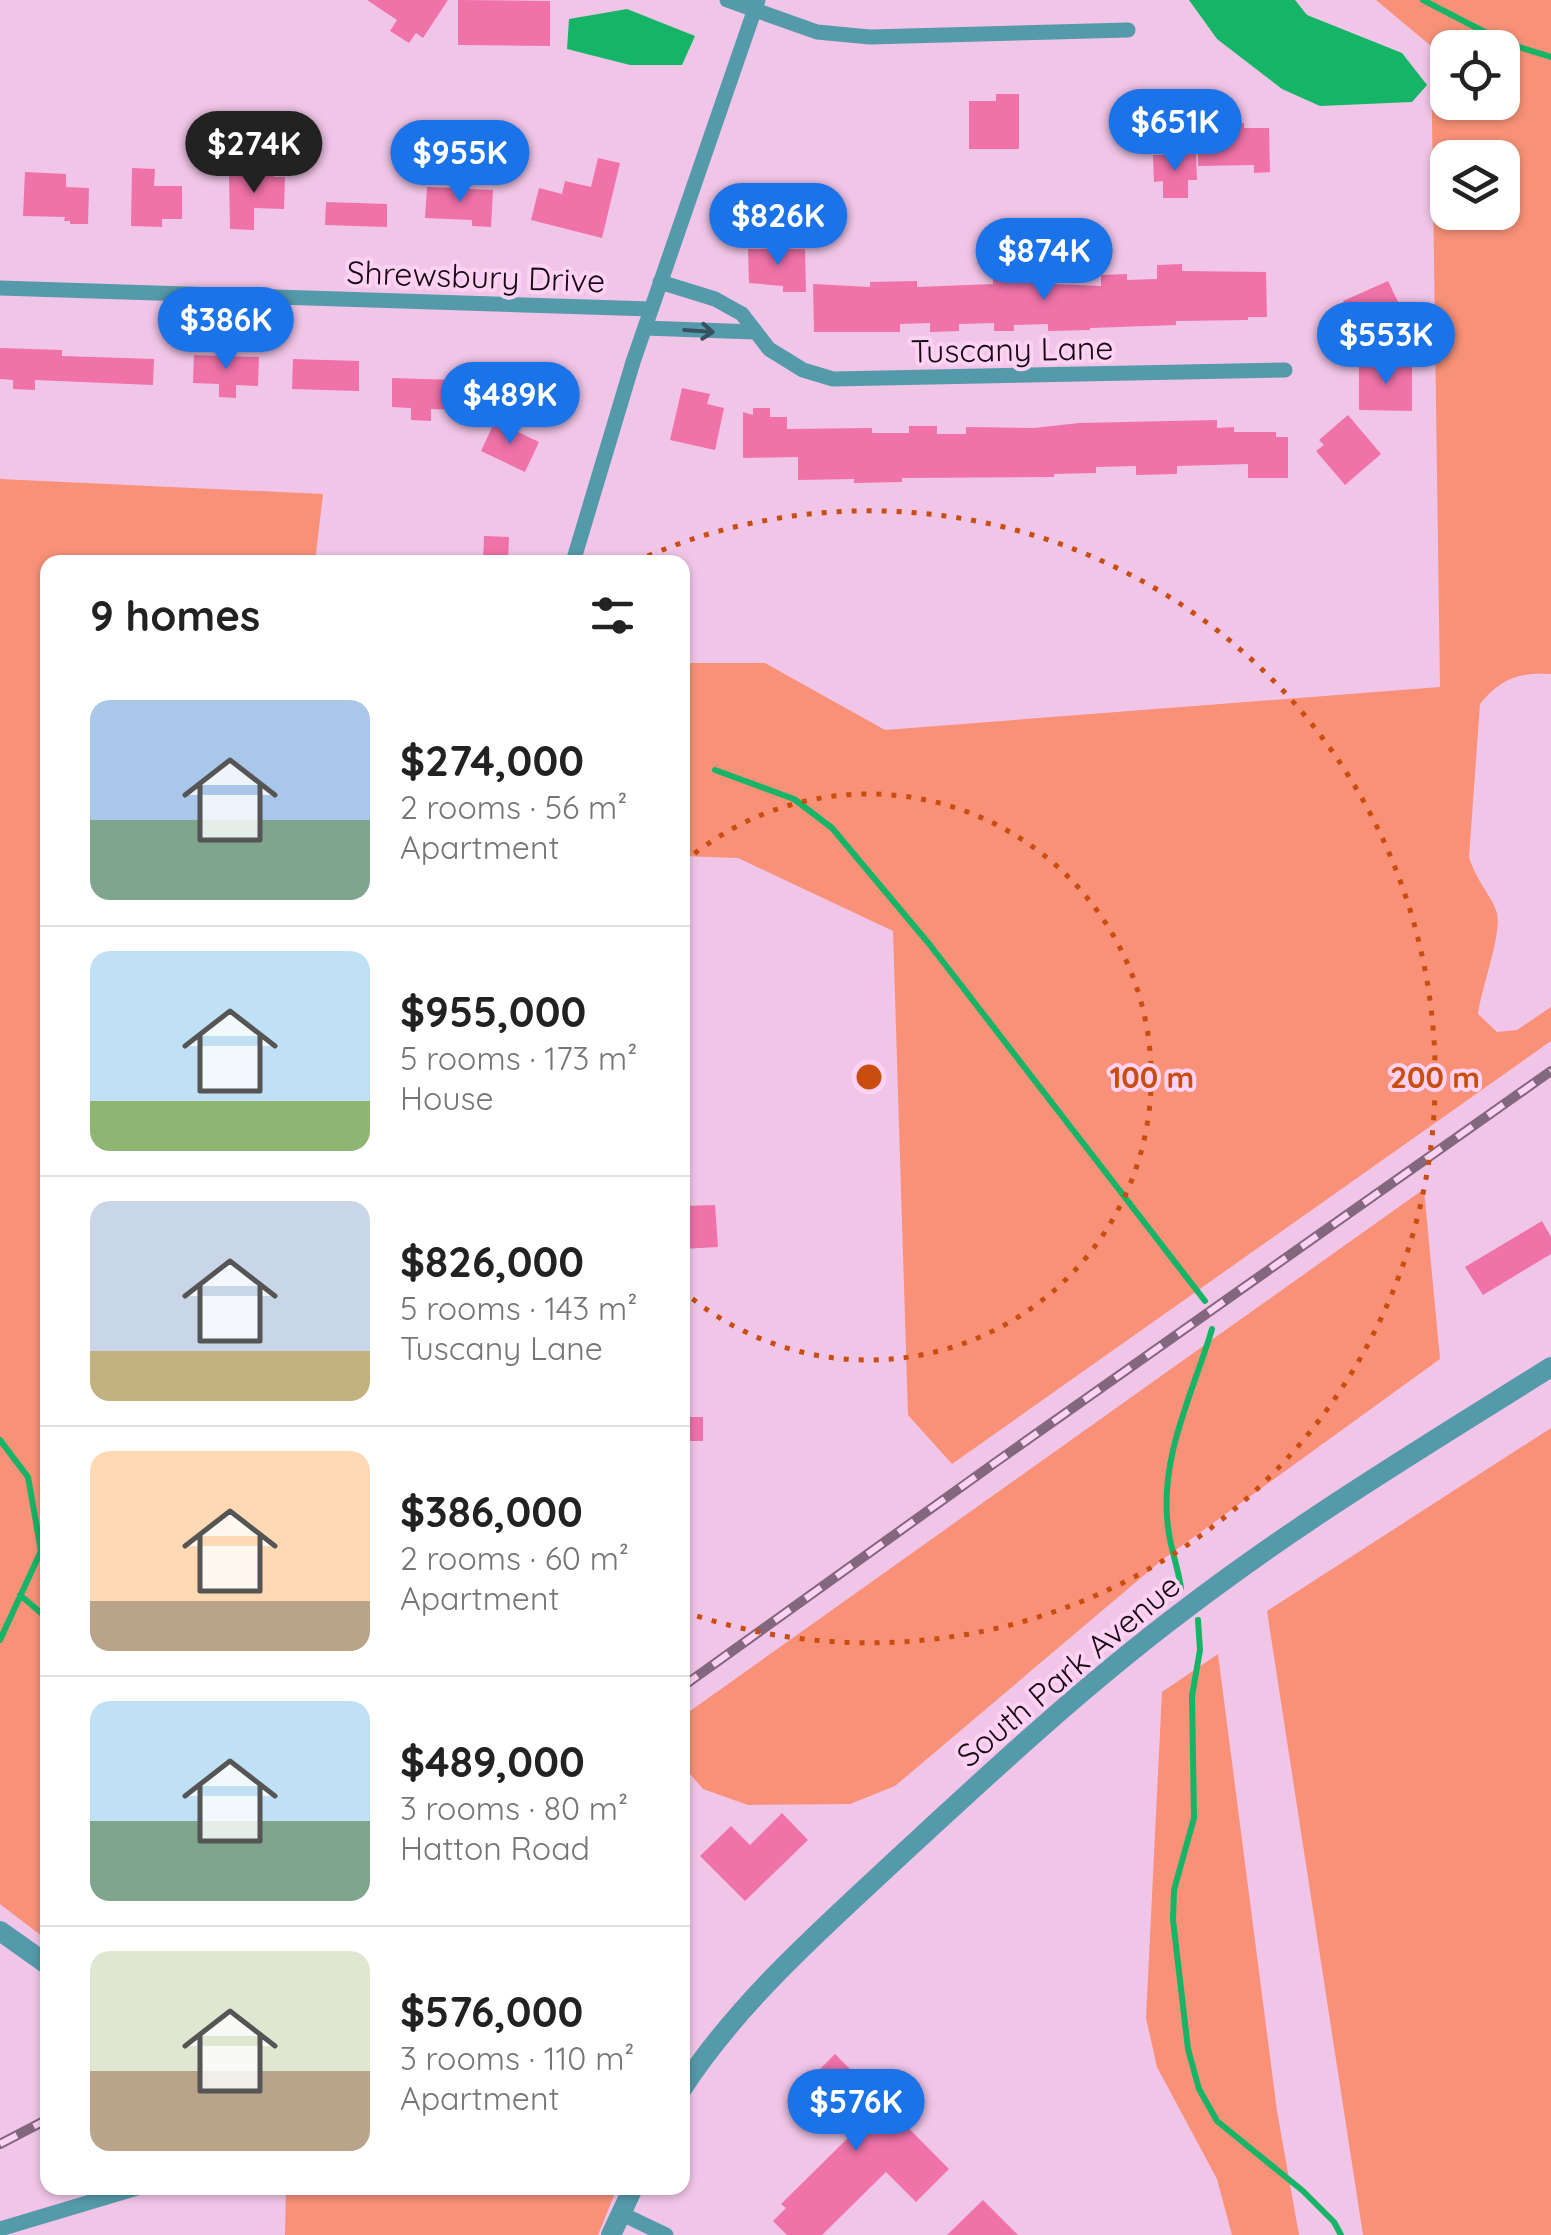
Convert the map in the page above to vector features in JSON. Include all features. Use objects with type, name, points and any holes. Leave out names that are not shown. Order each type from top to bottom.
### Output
[{"type":"street","points":[[728,0],[757,5],[817,32],[870,36],[1128,30]]},
{"type":"street","points":[[575,555],[660,282],[757,5]]},
{"type":"street","name":"Tuscany Lane","points":[[660,282],[716,299],[742,314],[769,348],[802,370],[833,379],[1286,370]]},
{"type":"street","name":"Shrewsbury Drive","points":[[0,288],[651,310]]},
{"type":"street","points":[[645,328],[754,332]]},
{"type":"street","name":"South Park Avenue","points":[[690,2078],[806,1944],[1056,1713],[1254,1558],[1551,1367]]},
{"type":"street","points":[[0,1931],[40,1958]]},
{"type":"street","points":[[0,2229],[114,2195]]},
{"type":"street","points":[[611,2235],[629,2195]]},
{"type":"street","points":[[620,2213],[666,2235]]},
{"type":"shaded area","points":[[1189,0],[1295,0],[1307,15],[1402,53],[1427,85],[1412,102],[1320,106],[1282,89],[1217,39]]},
{"type":"shaded area","points":[[1376,0],[1551,0],[1551,674],[1511,679],[1495,688],[1480,704],[1469,857],[1495,907],[1498,922],[1478,1014],[1497,1032],[1517,1030],[1551,1007],[1551,1041],[952,1464],[908,1415],[893,931],[738,858],[690,856],[690,663],[765,663],[885,730],[1440,687],[1434,230],[1520,230],[1520,140],[1432,140],[1432,120],[1520,120],[1520,30],[1430,30],[1430,45]]},
{"type":"shaded area","points":[[627,9],[695,36],[682,65],[630,65],[567,49],[569,19]]},
{"type":"shaded area","points":[[0,479],[323,494],[316,555],[40,555],[40,1935],[0,1904]]},
{"type":"shaded area","points":[[1424,1189],[1440,1359],[1162,1560],[895,1786],[850,1804],[748,1805],[703,1789],[690,1774],[690,1711]]},
{"type":"shaded area","points":[[1551,1428],[1551,2235],[1363,2235],[1267,1611]]},
{"type":"shaded area","points":[[1218,1654],[1277,2111],[1299,2235],[1232,2235],[1217,2179],[1157,2067],[1146,2018],[1162,1692]]},
{"type":"shaded area","points":[[286,2195],[614,2195],[598,2235],[285,2235]]},
{"type":"building","points":[[367,0],[448,0],[423,38],[416,33],[409,43],[390,31],[397,20]]},
{"type":"building","points":[[458,0],[550,1],[550,46],[458,45]]},
{"type":"building","points":[[996,94],[1019,94],[1019,149],[969,149],[969,101],[996,101]]},
{"type":"building","points":[[1244,123],[1244,128],[1269,128],[1270,172],[1254,173],[1254,165],[1198,166],[1198,124]]},
{"type":"building","points":[[1196,154],[1197,180],[1188,180],[1188,198],[1163,198],[1163,181],[1154,182],[1153,155]]},
{"type":"building","points":[[598,158],[620,163],[602,238],[531,220],[539,188],[562,194],[565,181],[591,187]]},
{"type":"building","points":[[132,168],[155,169],[154,186],[182,186],[182,219],[162,219],[162,227],[131,226]]},
{"type":"building","points":[[243,168],[275,169],[274,177],[285,177],[284,209],[254,208],[254,230],[230,229],[229,174],[242,175]]},
{"type":"building","points":[[25,172],[66,174],[66,187],[89,188],[88,224],[70,224],[64,221],[65,217],[23,216]]},
{"type":"building","points":[[427,187],[493,190],[491,227],[472,226],[472,220],[425,218]]},
{"type":"building","points":[[326,202],[387,204],[387,227],[325,225]]},
{"type":"building","points":[[748,249],[805,249],[806,292],[783,292],[783,286],[749,283]]},
{"type":"building","points":[[1182,264],[1182,271],[1266,272],[1267,317],[1090,330],[1048,331],[1048,324],[1014,325],[1014,331],[994,331],[994,323],[959,324],[959,331],[930,332],[930,323],[900,324],[900,332],[814,332],[813,284],[870,287],[870,282],[917,281],[917,287],[993,284],[993,279],[1030,278],[1030,283],[1101,286],[1101,275],[1127,274],[1127,280],[1157,279],[1157,265]]},
{"type":"building","points":[[1388,281],[1400,306],[1394,309],[1401,325],[1360,344],[1343,301]]},
{"type":"building","points":[[0,348],[62,350],[62,356],[154,359],[153,385],[35,380],[35,390],[13,389],[13,380],[0,379]]},
{"type":"building","points":[[194,355],[259,357],[258,386],[236,385],[236,398],[219,397],[219,384],[193,383]]},
{"type":"building","points":[[293,359],[359,361],[359,391],[292,389]]},
{"type":"building","points":[[1359,363],[1412,363],[1412,411],[1359,410]]},
{"type":"building","points":[[392,378],[456,380],[455,410],[431,409],[431,421],[411,420],[411,408],[392,407]]},
{"type":"building","points":[[682,388],[710,394],[707,404],[724,408],[715,450],[670,440]]},
{"type":"building","points":[[753,408],[770,408],[770,417],[787,417],[787,429],[872,428],[872,433],[909,433],[909,426],[937,426],[937,434],[966,434],[966,427],[1217,420],[1217,428],[1276,432],[1276,437],[1288,437],[1288,478],[1248,478],[1248,464],[1177,466],[1177,474],[1136,475],[1136,466],[1096,467],[1096,473],[1054,477],[902,478],[902,482],[854,483],[854,479],[798,480],[798,457],[743,458],[743,412],[753,415]]},
{"type":"building","points":[[1348,415],[1381,454],[1345,485],[1316,451],[1324,445],[1319,440]]},
{"type":"building","points":[[495,421],[539,442],[525,472],[481,451]]},
{"type":"building","points":[[484,536],[509,537],[508,555],[483,555]]},
{"type":"building","points":[[715,1205],[718,1247],[690,1249],[690,1206]]},
{"type":"building","points":[[1542,1221],[1551,1237],[1551,1254],[1483,1295],[1465,1267]]},
{"type":"building","points":[[690,1417],[703,1417],[703,1441],[690,1441]]},
{"type":"building","points":[[782,1813],[808,1840],[745,1901],[700,1856],[731,1826],[750,1845]]},
{"type":"building","points":[[835,2054],[949,2169],[916,2202],[886,2172],[822,2235],[787,2235],[773,2221],[786,2208],[781,2204],[850,2136],[802,2087]]},
{"type":"building","points":[[983,2200],[1018,2235],[947,2235]]},
{"type":"waterway","points":[[1423,0],[1506,43],[1551,57]]},
{"type":"waterway","points":[[715,770],[794,799],[832,828],[930,945],[1205,1301]]},
{"type":"waterway","points":[[1181,1588],[1168,1527],[1168,1476],[1212,1329]]},
{"type":"waterway","points":[[0,1440],[28,1477],[40,1545]]},
{"type":"waterway","points":[[0,1640],[40,1553]]},
{"type":"waterway","points":[[20,1595],[40,1612]]},
{"type":"waterway","points":[[1198,1620],[1200,1650],[1192,1696],[1194,1818],[1174,1890],[1173,1920],[1188,2049],[1199,2089],[1217,2121],[1303,2191],[1334,2222],[1341,2235]]},
{"type":"railway","points":[[690,1681],[1551,1071]]},
{"type":"railway","points":[[0,2144],[40,2123]]}]
